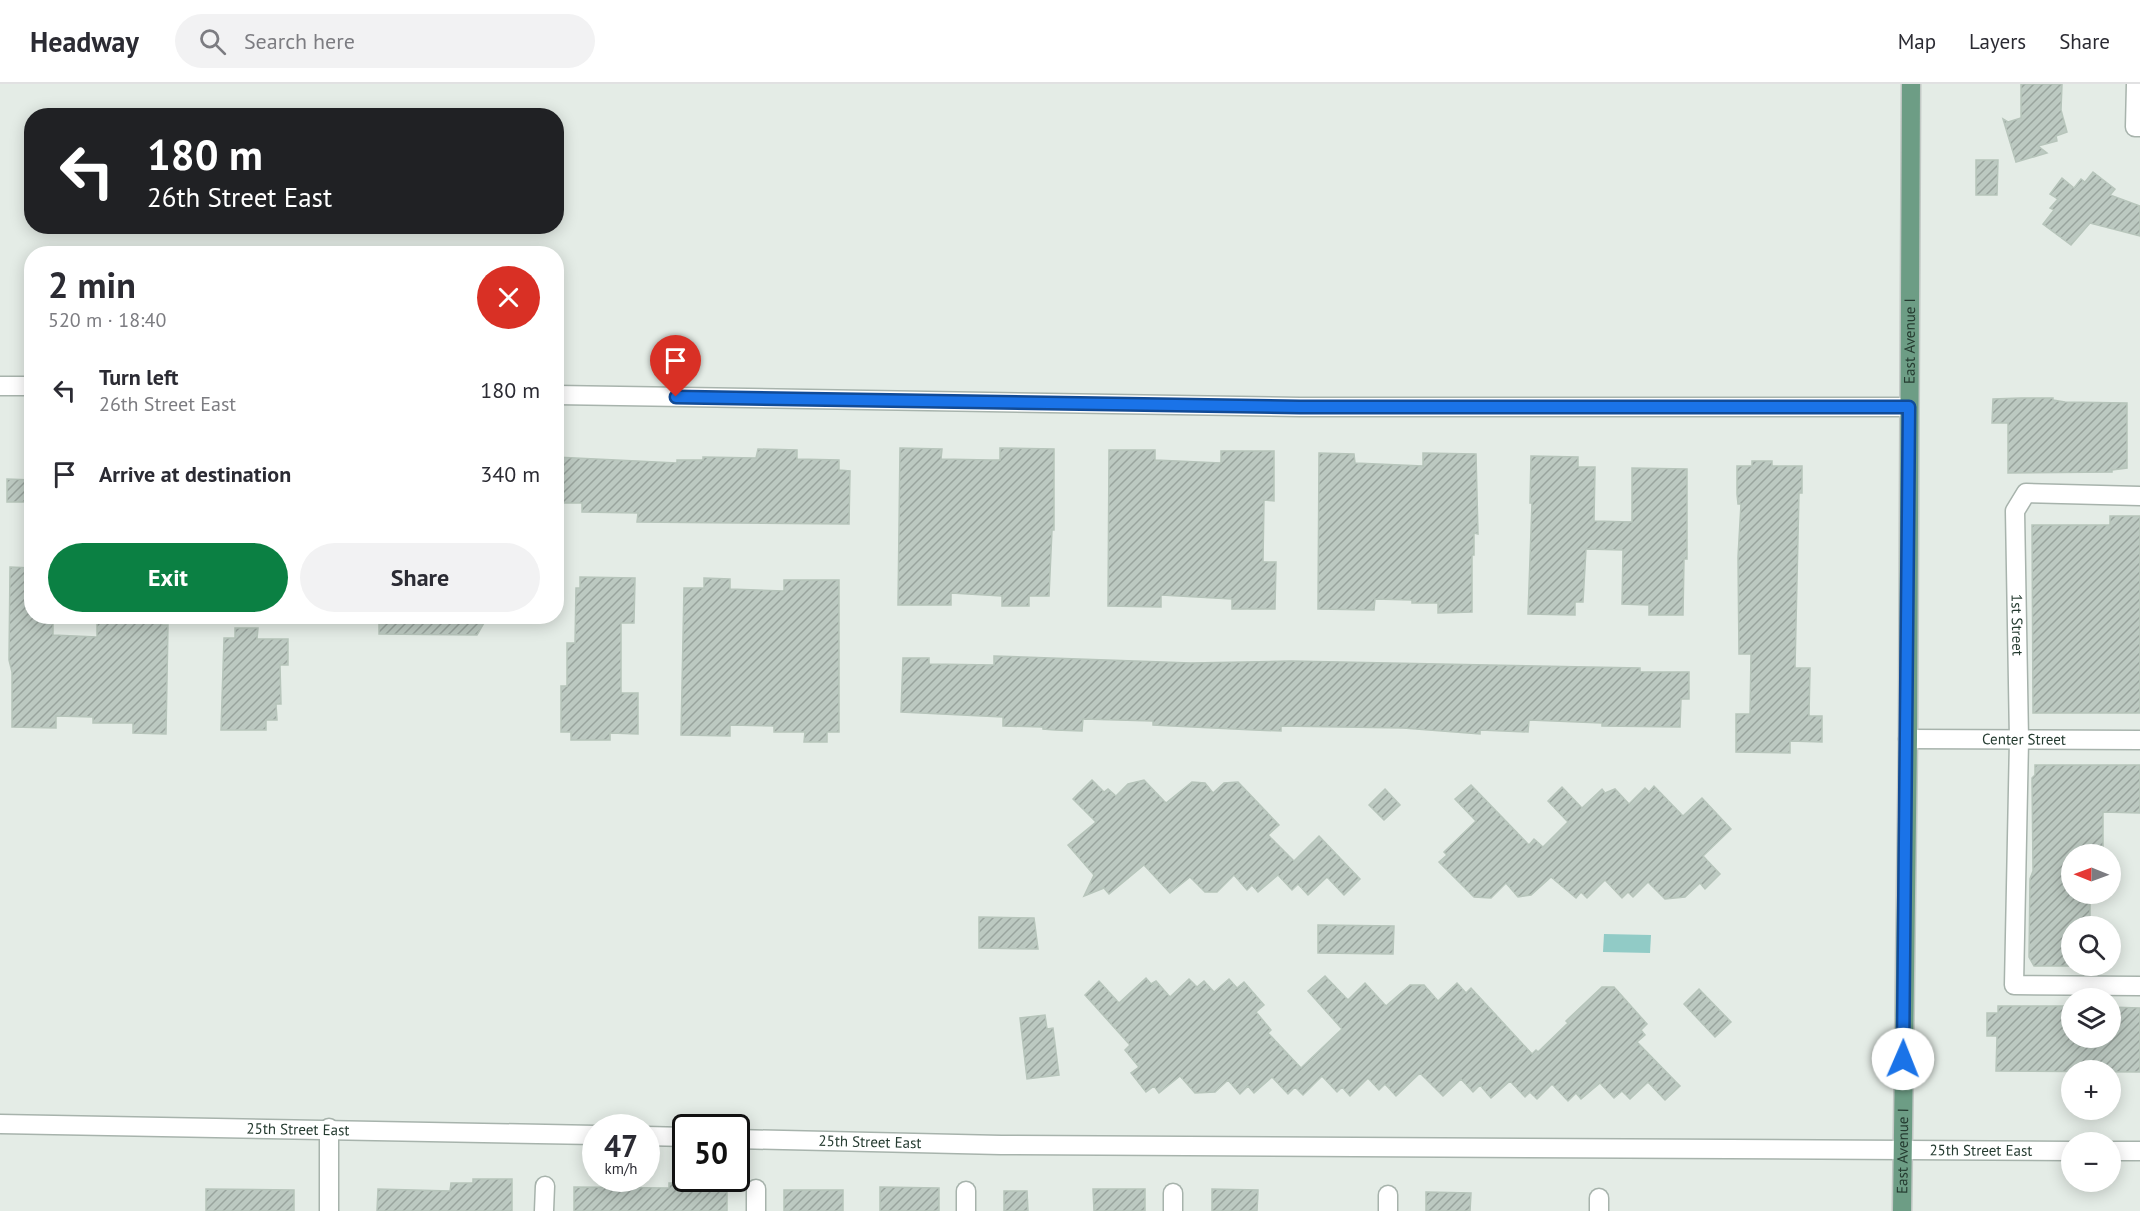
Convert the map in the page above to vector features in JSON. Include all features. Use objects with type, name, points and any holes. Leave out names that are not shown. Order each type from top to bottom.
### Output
[{"type":"main road","name":"East Avenue I","points":[[1902,1211],[1908,740],[1911,84]]},
{"type":"street","points":[[2136,84],[2138,127]]},
{"type":"street","points":[[0,386],[24,386]]},
{"type":"street","points":[[564,395],[1300,407],[1909,407]]},
{"type":"street","name":"1st Street","points":[[2140,496],[2026,493],[2014,511],[2019,740],[2014,985],[2140,986]]},
{"type":"street","name":"Center Street","points":[[1908,740],[2140,740]]},
{"type":"street","name":"25th Street East","points":[[0,1124],[329,1128],[582,1135]]},
{"type":"street","points":[[328,1211],[329,1128]]},
{"type":"street","name":"25th Street East","points":[[750,1138],[1001,1145],[2061,1151]]},
{"type":"street","points":[[2121,1151],[2140,1151]]},
{"type":"street","points":[[544,1211],[545,1186]]},
{"type":"street","points":[[756,1189],[756,1211]]},
{"type":"street","points":[[966,1191],[966,1211]]},
{"type":"water","points":[[1604,934],[1651,935],[1650,953],[1603,952]]},
{"type":"building","points":[[2021,84],[2062,84],[2061,110],[2067,132],[2056,136],[2057,141],[2038,146],[2047,153],[2016,162],[2003,119],[2008,122],[2021,118]]},
{"type":"building","points":[[1976,160],[1998,160],[1997,195],[1976,195]]},
{"type":"building","points":[[2093,172],[2115,189],[2110,195],[2140,206],[2140,236],[2090,223],[2071,245],[2043,224],[2054,210],[2050,208],[2058,199],[2050,194],[2062,178],[2074,188],[2081,179],[2085,182]]},
{"type":"building","points":[[2053,398],[2053,400],[2065,402],[2127,403],[2127,468],[2112,470],[2112,472],[2008,473],[2008,423],[1992,423],[1993,399]]},
{"type":"building","points":[[900,448],[942,449],[941,459],[990,460],[1000,460],[1000,448],[1054,449],[1054,530],[1052,530],[1049,596],[1029,596],[1029,606],[1002,606],[1002,596],[951,593],[951,605],[898,605]]},
{"type":"building","points":[[758,449],[797,450],[797,459],[839,460],[839,470],[850,471],[849,524],[637,522],[638,513],[582,512],[582,503],[564,503],[564,457],[677,463],[677,460],[703,460],[703,457],[756,458]]},
{"type":"building","points":[[1109,450],[1155,450],[1155,460],[1221,463],[1221,451],[1274,451],[1274,501],[1264,500],[1263,562],[1276,562],[1275,609],[1232,609],[1232,599],[1161,595],[1161,607],[1108,606]]},
{"type":"building","points":[[1319,453],[1354,454],[1355,463],[1423,466],[1423,453],[1476,454],[1478,534],[1474,533],[1474,555],[1472,555],[1472,612],[1438,613],[1438,603],[1375,599],[1374,610],[1318,609]]},
{"type":"building","points":[[1531,456],[1578,457],[1578,467],[1595,467],[1594,521],[1632,522],[1632,468],[1687,469],[1687,559],[1684,559],[1683,615],[1649,615],[1649,605],[1622,604],[1623,550],[1586,549],[1583,602],[1575,602],[1575,615],[1528,614],[1532,503],[1530,503]]},
{"type":"building","points":[[1752,461],[1772,461],[1772,466],[1802,466],[1802,493],[1799,493],[1795,668],[1810,668],[1809,716],[1822,716],[1822,742],[1790,741],[1790,753],[1736,752],[1736,714],[1750,714],[1751,654],[1739,654],[1738,557],[1741,504],[1738,504],[1737,466],[1752,466]]},
{"type":"building","points":[[7,479],[24,480],[24,502],[7,502]]},
{"type":"building","points":[[2110,516],[2140,516],[2140,713],[2033,713],[2032,525],[2110,525]]},
{"type":"building","points":[[10,567],[24,568],[24,624],[53,624],[53,635],[97,637],[97,624],[168,625],[166,734],[133,733],[133,723],[93,723],[93,717],[56,716],[56,728],[12,727],[12,672],[9,660]]},
{"type":"building","points":[[580,577],[635,578],[634,623],[621,623],[621,693],[638,693],[638,734],[610,733],[610,740],[571,740],[571,732],[561,732],[561,686],[567,686],[567,643],[575,643],[576,588],[580,588]]},
{"type":"building","points":[[704,578],[730,579],[730,589],[784,591],[784,580],[839,580],[839,732],[827,732],[827,742],[804,742],[805,732],[774,732],[774,726],[730,725],[730,736],[681,735],[684,588],[704,588]]},
{"type":"building","points":[[379,624],[483,624],[477,635],[379,634]]},
{"type":"building","points":[[235,628],[258,628],[257,639],[288,639],[288,665],[280,665],[281,704],[276,704],[277,720],[266,720],[266,730],[221,730],[224,638],[235,638]]},
{"type":"building","points":[[994,656],[1191,663],[1291,661],[1640,668],[1640,672],[1689,672],[1689,699],[1681,699],[1680,727],[1602,726],[1602,723],[1529,720],[1528,732],[1480,730],[1480,734],[1403,728],[1281,726],[1281,731],[1254,730],[1153,725],[1153,721],[1083,719],[1082,731],[1055,730],[1043,729],[1043,727],[1003,726],[1003,717],[901,712],[903,658],[929,658],[929,664],[994,665]]},
{"type":"building","points":[[2035,765],[2140,765],[2140,813],[2103,812],[2103,844],[2061,844],[2061,904],[2090,904],[2090,916],[2061,916],[2061,966],[2034,966],[2029,957],[2030,879],[2033,871],[2032,778],[2035,775]]},
{"type":"building","points":[[1092,780],[1104,792],[1108,789],[1116,796],[1128,784],[1144,780],[1166,803],[1192,782],[1205,783],[1213,793],[1224,783],[1238,782],[1279,825],[1268,835],[1294,861],[1319,836],[1360,879],[1344,895],[1327,877],[1308,895],[1298,884],[1292,890],[1278,875],[1258,892],[1252,885],[1247,890],[1234,875],[1217,892],[1205,892],[1190,877],[1170,893],[1144,865],[1109,894],[1104,888],[1084,896],[1094,875],[1068,845],[1096,822],[1073,799]]},
{"type":"building","points":[[1471,785],[1529,845],[1534,839],[1543,847],[1568,822],[1548,801],[1562,787],[1582,808],[1602,789],[1605,793],[1615,789],[1629,804],[1645,788],[1649,792],[1654,786],[1683,816],[1702,798],[1731,829],[1703,856],[1720,874],[1705,889],[1700,883],[1685,897],[1665,899],[1648,882],[1633,897],[1628,892],[1622,898],[1605,880],[1587,898],[1581,892],[1576,898],[1551,877],[1531,895],[1518,897],[1506,883],[1491,898],[1474,897],[1439,862],[1447,855],[1444,852],[1476,821],[1455,799]]},
{"type":"building","points":[[1385,789],[1400,805],[1384,820],[1369,805]]},
{"type":"building","points":[[979,917],[1034,918],[1038,949],[979,948]]},
{"type":"building","points":[[1318,925],[1394,926],[1393,954],[1318,953]]},
{"type":"building","points":[[1325,976],[1348,1000],[1365,983],[1386,1006],[1410,985],[1424,985],[1438,1001],[1457,983],[1466,993],[1471,988],[1532,1054],[1536,1050],[1538,1052],[1602,987],[1614,987],[1647,1024],[1641,1030],[1645,1035],[1637,1042],[1680,1086],[1665,1100],[1648,1082],[1630,1099],[1622,1091],[1614,1098],[1600,1083],[1581,1099],[1576,1093],[1568,1101],[1552,1084],[1537,1099],[1530,1092],[1525,1097],[1510,1081],[1491,1098],[1480,1085],[1473,1092],[1461,1079],[1443,1096],[1420,1073],[1396,1096],[1385,1084],[1379,1090],[1368,1078],[1350,1096],[1342,1087],[1337,1092],[1322,1076],[1303,1095],[1295,1087],[1288,1094],[1272,1077],[1254,1093],[1248,1086],[1240,1094],[1228,1080],[1215,1092],[1195,1093],[1180,1076],[1159,1093],[1154,1086],[1146,1092],[1131,1073],[1139,1067],[1125,1050],[1130,1045],[1085,995],[1099,981],[1119,1003],[1146,978],[1151,984],[1156,981],[1170,997],[1189,979],[1197,987],[1204,981],[1214,992],[1229,979],[1237,988],[1244,982],[1264,1005],[1256,1012],[1271,1030],[1268,1033],[1301,1068],[1342,1029],[1308,991]]},
{"type":"building","points":[[1699,989],[1731,1022],[1715,1037],[1684,1004]]},
{"type":"building","points":[[1998,1006],[2061,1006],[2061,1048],[2121,1048],[2121,1007],[2140,1008],[2140,1072],[2121,1072],[2121,1060],[2061,1060],[2061,1071],[1996,1071],[1997,1036],[1987,1036],[1987,1013],[1998,1013]]},
{"type":"building","points":[[1045,1015],[1047,1029],[1053,1028],[1059,1075],[1027,1079],[1020,1018]]},
{"type":"building","points":[[473,1179],[512,1179],[512,1211],[377,1211],[378,1189],[450,1191],[451,1183],[473,1183]]},
{"type":"building","points":[[669,1183],[672,1183],[672,1192],[727,1192],[727,1211],[574,1211],[574,1187],[582,1187],[582,1192],[660,1192],[660,1188],[669,1188]]},
{"type":"building","points":[[880,1187],[939,1188],[939,1211],[880,1211]]},
{"type":"building","points":[[206,1189],[294,1190],[294,1211],[206,1211]]},
{"type":"building","points":[[1093,1189],[1145,1189],[1145,1211],[1094,1211]]},
{"type":"building","points":[[1212,1189],[1258,1190],[1257,1211],[1212,1211]]},
{"type":"building","points":[[784,1190],[843,1190],[843,1211],[784,1211]]},
{"type":"building","points":[[1004,1191],[1027,1191],[1028,1211],[1004,1211]]},
{"type":"building","points":[[1426,1192],[1471,1193],[1470,1211],[1426,1211]]},
{"type":"route","points":[[676,397],[1300,407],[1909,407],[1908,740],[1903,1059]]}]
